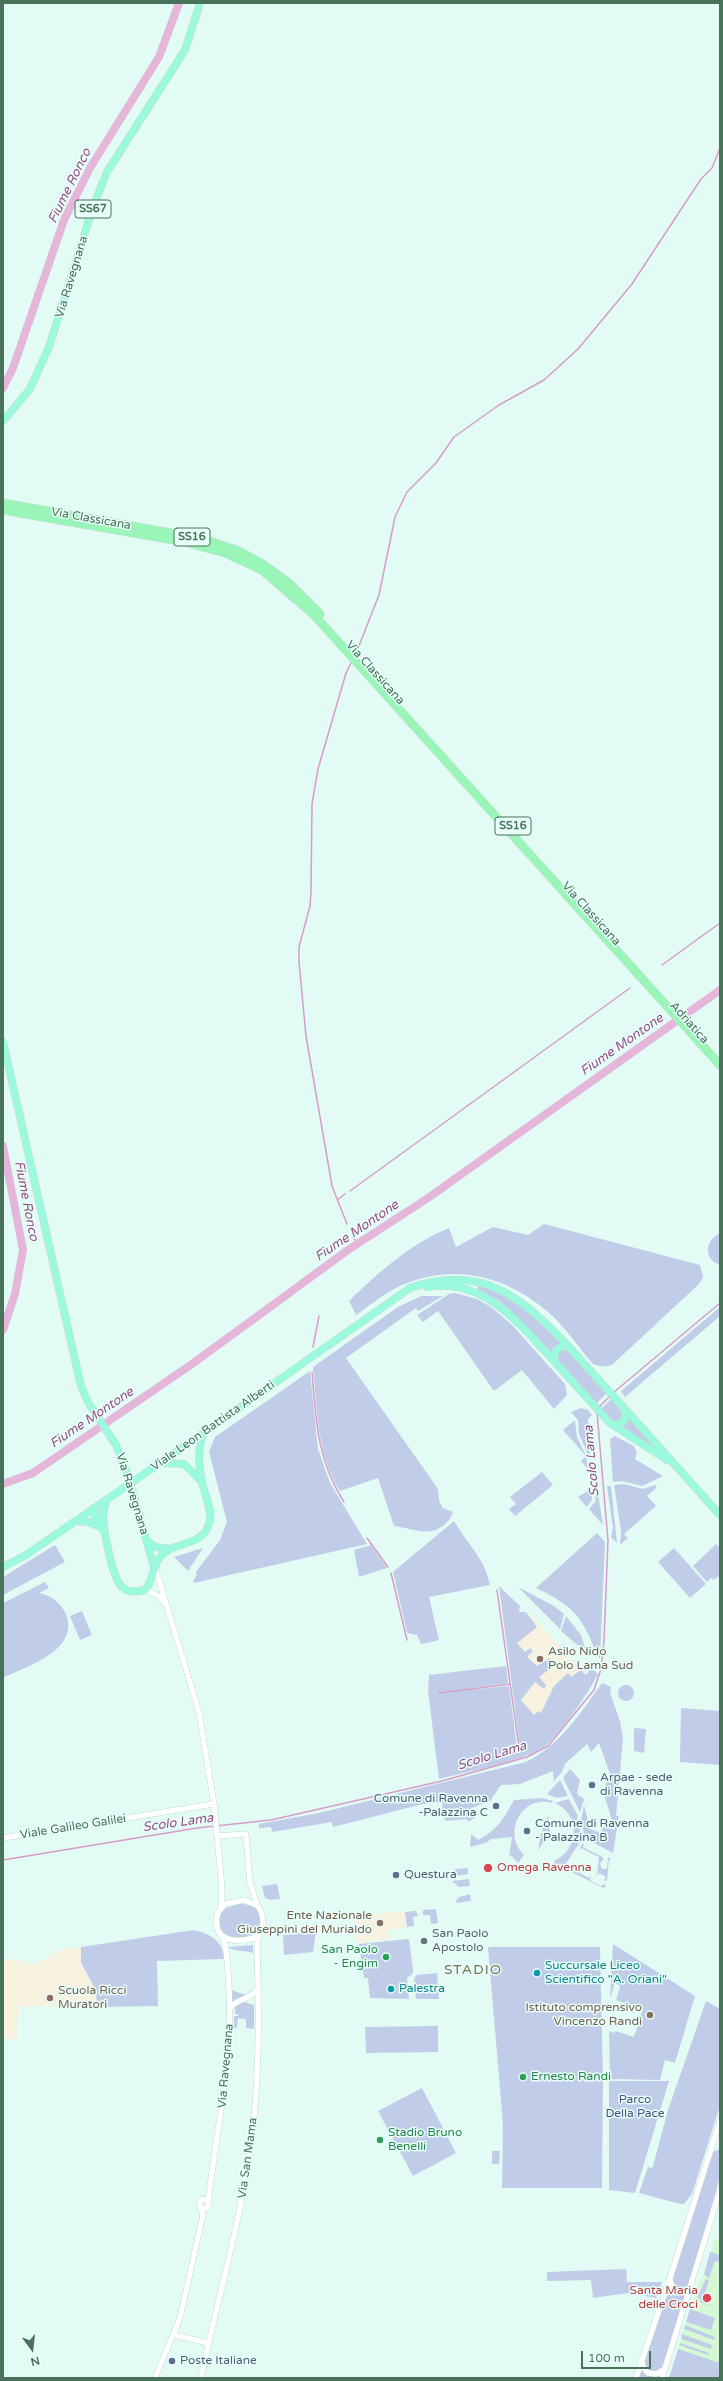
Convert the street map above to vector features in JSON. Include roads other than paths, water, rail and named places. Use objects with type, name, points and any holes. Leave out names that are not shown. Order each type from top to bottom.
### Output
[{"type":"highway","name":"Via Classicana","points":[[3,503],[204,540],[239,551],[264,565],[289,583],[657,991]]},
{"type":"highway","name":"Via Classicana","points":[[3,510],[185,542],[225,553],[262,570],[282,585],[347,647]]},
{"type":"highway","name":"Adriatica","points":[[657,991],[720,1057]]},
{"type":"highway","name":"Adriatica","points":[[657,991],[720,1065]]},
{"type":"main road","name":"Via Ravegnana","points":[[3,421],[30,389],[44,360],[64,303],[93,207],[107,172],[185,50],[200,3]]},
{"type":"main road","name":"Via Ravegnana","points":[[3,1042],[79,1378],[84,1394],[92,1409],[116,1445],[128,1475],[154,1566]]},
{"type":"main road","name":"Viale Leon Battista Alberti","points":[[3,1567],[26,1555],[184,1448],[410,1288],[439,1280],[456,1280],[483,1284],[505,1292],[528,1306],[569,1347],[624,1408]]},
{"type":"main road","name":"Viale Leon Battista Alberti","points":[[400,1295],[424,1288],[452,1286],[482,1294],[508,1313],[554,1361],[601,1415],[613,1426]]},
{"type":"main road","points":[[554,1361],[556,1350],[563,1346],[569,1347]]},
{"type":"main road","points":[[613,1426],[623,1422],[626,1418],[624,1408]]},
{"type":"main road","points":[[624,1408],[720,1515]]},
{"type":"main road","points":[[613,1426],[653,1449],[680,1470]]},
{"type":"main road","points":[[94,1508],[95,1516],[103,1530],[119,1583],[128,1591],[135,1592],[145,1590],[154,1577],[154,1566],[161,1556],[170,1549],[195,1541],[209,1526],[210,1510],[202,1482],[199,1453],[203,1434]]},
{"type":"main road","points":[[184,1464],[184,1448],[199,1453]]},
{"type":"main road","points":[[160,1463],[184,1464],[202,1482]]},
{"type":"main road","points":[[103,1530],[103,1517],[107,1499]]},
{"type":"main road","points":[[94,1508],[103,1517]]},
{"type":"main road","points":[[75,1522],[89,1522],[103,1530]]},
{"type":"main road","points":[[147,1542],[155,1547],[170,1549]]},
{"type":"street","name":"Via Ravegnana","points":[[154,1566],[191,1679],[199,1712],[214,1804],[222,1888],[221,1907]]},
{"type":"street","points":[[145,1590],[159,1596],[167,1609]]},
{"type":"street","name":"Viale Galileo Galilei","points":[[3,1838],[214,1804]]},
{"type":"street","points":[[217,1836],[246,1834],[250,1883],[257,1904],[263,1922],[259,1934],[254,1938],[242,1941],[230,1941],[223,1937],[217,1925],[218,1912],[221,1907],[238,1900],[257,1904]]},
{"type":"street","name":"Via San Mama","points":[[201,2378],[235,2232],[250,2150],[257,2074],[257,1944],[259,1934]]},
{"type":"street","name":"Via Ravegnana","points":[[174,2335],[202,2218],[200,2204],[206,2201],[209,2194],[221,2123],[230,2008],[227,1957],[223,1937]]},
{"type":"street","points":[[230,2008],[235,2002],[252,1995],[258,1987]]},
{"type":"street","points":[[636,2378],[670,2278],[720,2121]]},
{"type":"street","points":[[717,2132],[720,2139]]},
{"type":"street","points":[[711,2152],[714,2147],[720,2145]]},
{"type":"street","points":[[662,2378],[720,2190]]},
{"type":"street","points":[[670,2278],[671,2285],[676,2290],[687,2291],[691,2286]]},
{"type":"street","points":[[156,2378],[174,2335],[208,2343]]},
{"type":"street","points":[[642,2359],[643,2367],[648,2373],[656,2374],[664,2370]]},
{"type":"waterway","name":"Fiume Ronco","points":[[3,388],[13,368],[64,220],[90,168],[159,57],[179,3]]},
{"type":"waterway","points":[[355,656],[379,595],[395,517],[407,492],[436,463],[454,437],[499,405],[544,380],[578,349],[632,284],[701,179],[712,168],[720,148]]},
{"type":"waterway","points":[[347,1224],[332,1186],[306,1036],[299,947],[310,906],[312,804],[318,769],[346,673],[352,661]]},
{"type":"waterway","points":[[662,965],[720,923]]},
{"type":"waterway","points":[[350,1191],[630,988]]},
{"type":"waterway","name":"Fiume Montone","points":[[3,1484],[33,1473],[192,1364],[348,1250],[428,1198],[720,990]]},
{"type":"waterway","name":"Fiume Ronco","points":[[3,1146],[23,1250],[15,1294],[3,1330]]},
{"type":"waterway","points":[[337,1200],[345,1194]]},
{"type":"waterway","name":"Fiume Montone","points":[[353,1237],[358,1244]]},
{"type":"waterway","name":"Scolo Lama","points":[[613,1393],[720,1303]]},
{"type":"waterway","points":[[313,1347],[319,1316]]},
{"type":"waterway","points":[[312,1372],[319,1439],[328,1471],[344,1502]]},
{"type":"waterway","name":"Scolo Lama","points":[[599,1407],[610,1396]]},
{"type":"waterway","name":"Scolo Lama","points":[[3,1860],[197,1828],[271,1820],[442,1781],[527,1757],[548,1746],[594,1690],[601,1669],[604,1641],[608,1541],[597,1412]]},
{"type":"waterway","points":[[367,1538],[388,1567]]},
{"type":"waterway","points":[[391,1573],[407,1640]]},
{"type":"waterway","points":[[497,1590],[519,1747]]},
{"type":"waterway","points":[[439,1693],[510,1684]]},
{"type":"place","name":"Asilo Nido Polo Lama Sud","points":[[540,1659]]},
{"type":"place","name":"Arpae - sede di Ravenna","points":[[592,1785]]},
{"type":"place","name":"Comune di Ravenna -Palazzina C","points":[[496,1806]]},
{"type":"place","name":"Comune di Ravenna - Palazzina B","points":[[527,1831]]},
{"type":"place","name":"Omega Ravenna","points":[[488,1868]]},
{"type":"place","name":"Questura","points":[[396,1875]]},
{"type":"place","name":"Ente Nazionale Giuseppini del Murialdo","points":[[380,1923]]},
{"type":"place","name":"San Paolo Apostolo","points":[[424,1941]]},
{"type":"place","name":"San Paolo - Engim","points":[[386,1957]]},
{"type":"place","name":"Succursale Liceo Scientifico \"A. Oriani\"","points":[[537,1973]]},
{"type":"place","name":"Palestra","points":[[391,1989]]},
{"type":"place","name":"Scuola Ricci Muratori","points":[[50,1998]]},
{"type":"place","name":"Istituto comprensivo Vincenzo Randi","points":[[650,2015]]},
{"type":"place","name":"Ernesto Randi","points":[[523,2077]]},
{"type":"place","name":"Stadio Bruno Benelli","points":[[380,2140]]},
{"type":"place","name":"Santa Maria delle Croci","points":[[707,2298]]},
{"type":"place","name":"Poste Italiane","points":[[172,2361]]},
{"type":"district","name":"STADIO","points":[[473,1970]]},
{"type":"park label","name":"Parco Della Pace","points":[[635,2107]]}]
